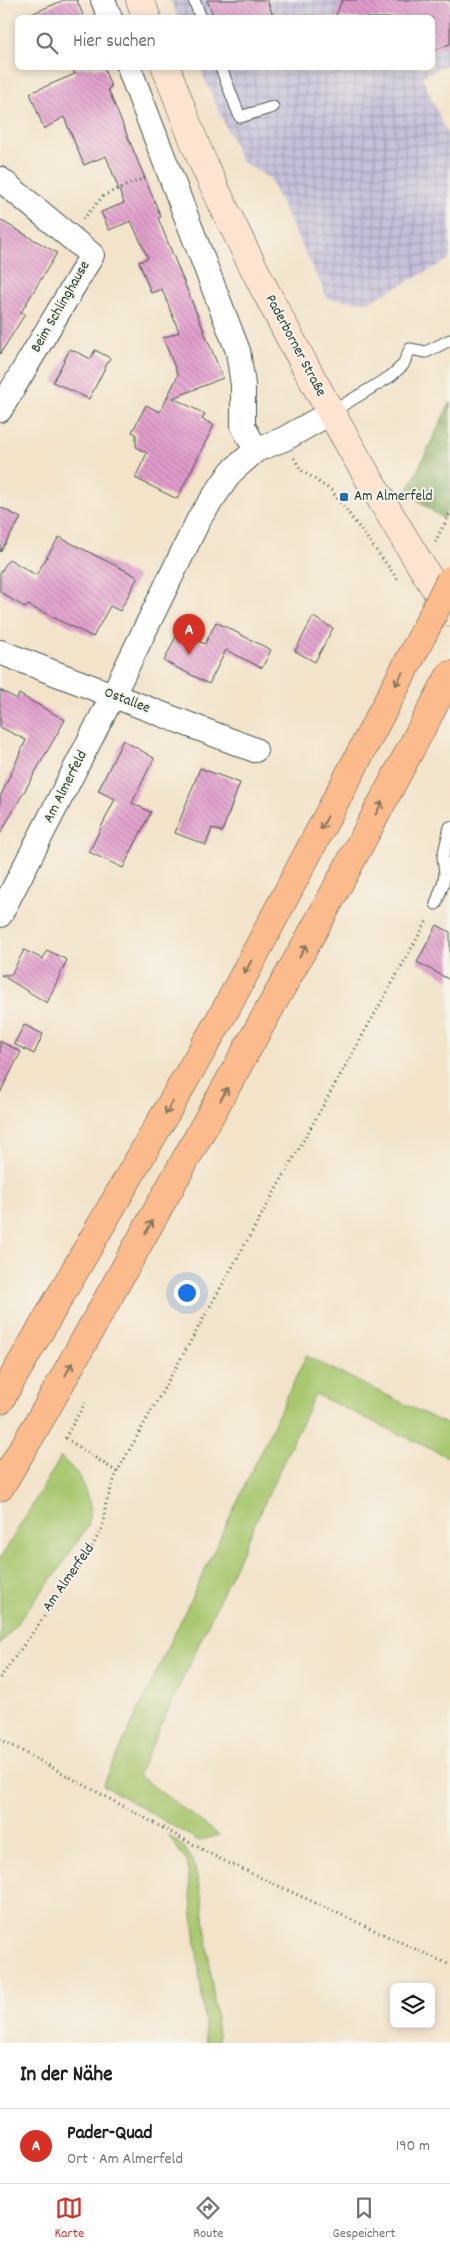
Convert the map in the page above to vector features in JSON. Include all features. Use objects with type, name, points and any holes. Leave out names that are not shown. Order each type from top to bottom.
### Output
[{"type":"highway","points":[[3,1394],[227,1007],[450,580]]},
{"type":"highway","points":[[0,1487],[45,1411],[326,908],[450,675]]},
{"type":"street","points":[[103,0],[109,15]]},
{"type":"street","points":[[140,0],[146,15]]},
{"type":"street","points":[[130,70],[238,351],[243,386],[243,426],[256,450]]},
{"type":"street","name":"Paderborner Straße","points":[[167,70],[204,165],[278,318],[330,413],[403,537],[450,612]]},
{"type":"street","name":"Beim Schlinghause","points":[[0,179],[69,234],[92,255],[0,410]]},
{"type":"street","name":"Am Almerfeld","points":[[0,915],[113,696],[200,517],[231,472],[256,450],[284,439],[330,413]]},
{"type":"street","name":"Ostallee","points":[[0,652],[255,750]]},
{"type":"lane","points":[[194,0],[200,15]]},
{"type":"lane","points":[[222,70],[240,117],[273,107]]},
{"type":"lane","points":[[330,413],[391,376],[403,365],[410,349],[426,352],[450,340]]},
{"type":"lane","points":[[436,904],[444,884],[443,858],[450,827]]},
{"type":"path","points":[[69,234],[104,195],[168,168]]},
{"type":"path","points":[[284,439],[301,470],[332,490],[395,576]]},
{"type":"path","points":[[435,542],[450,513]]},
{"type":"path","name":"Am Almerfeld","points":[[0,1678],[85,1560],[102,1528],[106,1503],[117,1472],[436,904]]},
{"type":"path","points":[[85,1403],[64,1438],[117,1472]]},
{"type":"path","points":[[0,1739],[218,1858],[450,1965]]},
{"type":"shaded area","points":[[170,0],[450,0],[450,63],[435,70],[435,15],[177,15]]},
{"type":"shaded area","points":[[201,70],[435,70],[422,76],[450,141],[450,259],[369,302],[328,299],[269,178],[241,161]]},
{"type":"green space","points":[[450,402],[450,503],[443,519],[407,492]]},
{"type":"green space","points":[[306,1356],[450,1426],[450,1458],[315,1394],[138,1775],[219,1835],[199,1841],[103,1785]]},
{"type":"green space","points":[[61,1457],[80,1476],[91,1508],[88,1526],[57,1572],[0,1645],[0,1559]]},
{"type":"green space","points":[[168,1835],[184,1847],[193,1861],[202,1898],[219,2043],[207,2043],[187,1862]]},
{"type":"building","points":[[64,0],[77,0],[83,15],[29,15]]},
{"type":"building","points":[[207,0],[267,0],[273,15],[213,15]]},
{"type":"building","points":[[342,0],[450,0],[450,44],[435,50],[435,15],[336,15]]},
{"type":"building","points":[[73,70],[105,70],[111,87],[108,89],[161,217],[158,218],[223,378],[173,398],[205,414],[202,419],[214,425],[177,499],[135,478],[147,453],[136,447],[136,434],[132,432],[146,405],[160,412],[178,375],[163,338],[179,332],[162,289],[151,293],[139,262],[148,258],[131,221],[109,230],[101,212],[124,203],[106,156],[84,165],[64,117],[44,129],[30,93],[75,74]]},
{"type":"building","points":[[0,220],[57,253],[21,312],[25,314],[0,354]]},
{"type":"building","points":[[70,349],[91,359],[95,350],[110,358],[89,399],[53,382]]},
{"type":"building","points":[[0,507],[21,518],[0,552]]},
{"type":"building","points":[[59,537],[138,577],[120,611],[110,606],[93,637],[28,605],[26,608],[0,592],[0,573],[9,559],[36,575]]},
{"type":"building","points":[[313,617],[333,628],[315,662],[295,651]]},
{"type":"building","points":[[216,622],[271,650],[262,668],[226,650],[209,684],[164,661],[178,632],[205,644]]},
{"type":"building","points":[[0,690],[17,699],[19,694],[65,720],[0,834],[0,797],[26,740],[0,727]]},
{"type":"building","points":[[123,740],[154,758],[132,803],[151,812],[123,868],[89,852],[115,799],[98,791]]},
{"type":"building","points":[[200,768],[240,783],[222,832],[212,828],[206,845],[175,833]]},
{"type":"building","points":[[437,925],[450,932],[450,980],[417,962]]},
{"type":"building","points":[[24,950],[43,959],[47,950],[67,960],[47,1003],[1,975],[11,975]]},
{"type":"building","points":[[24,1025],[43,1034],[34,1054],[14,1044]]},
{"type":"building","points":[[0,1041],[21,1052],[0,1093]]},
{"type":"place","name":"Am Almerfeld","points":[[344,497]]},
{"type":"place","name":"Pader-Quad","points":[[189,655]]}]
